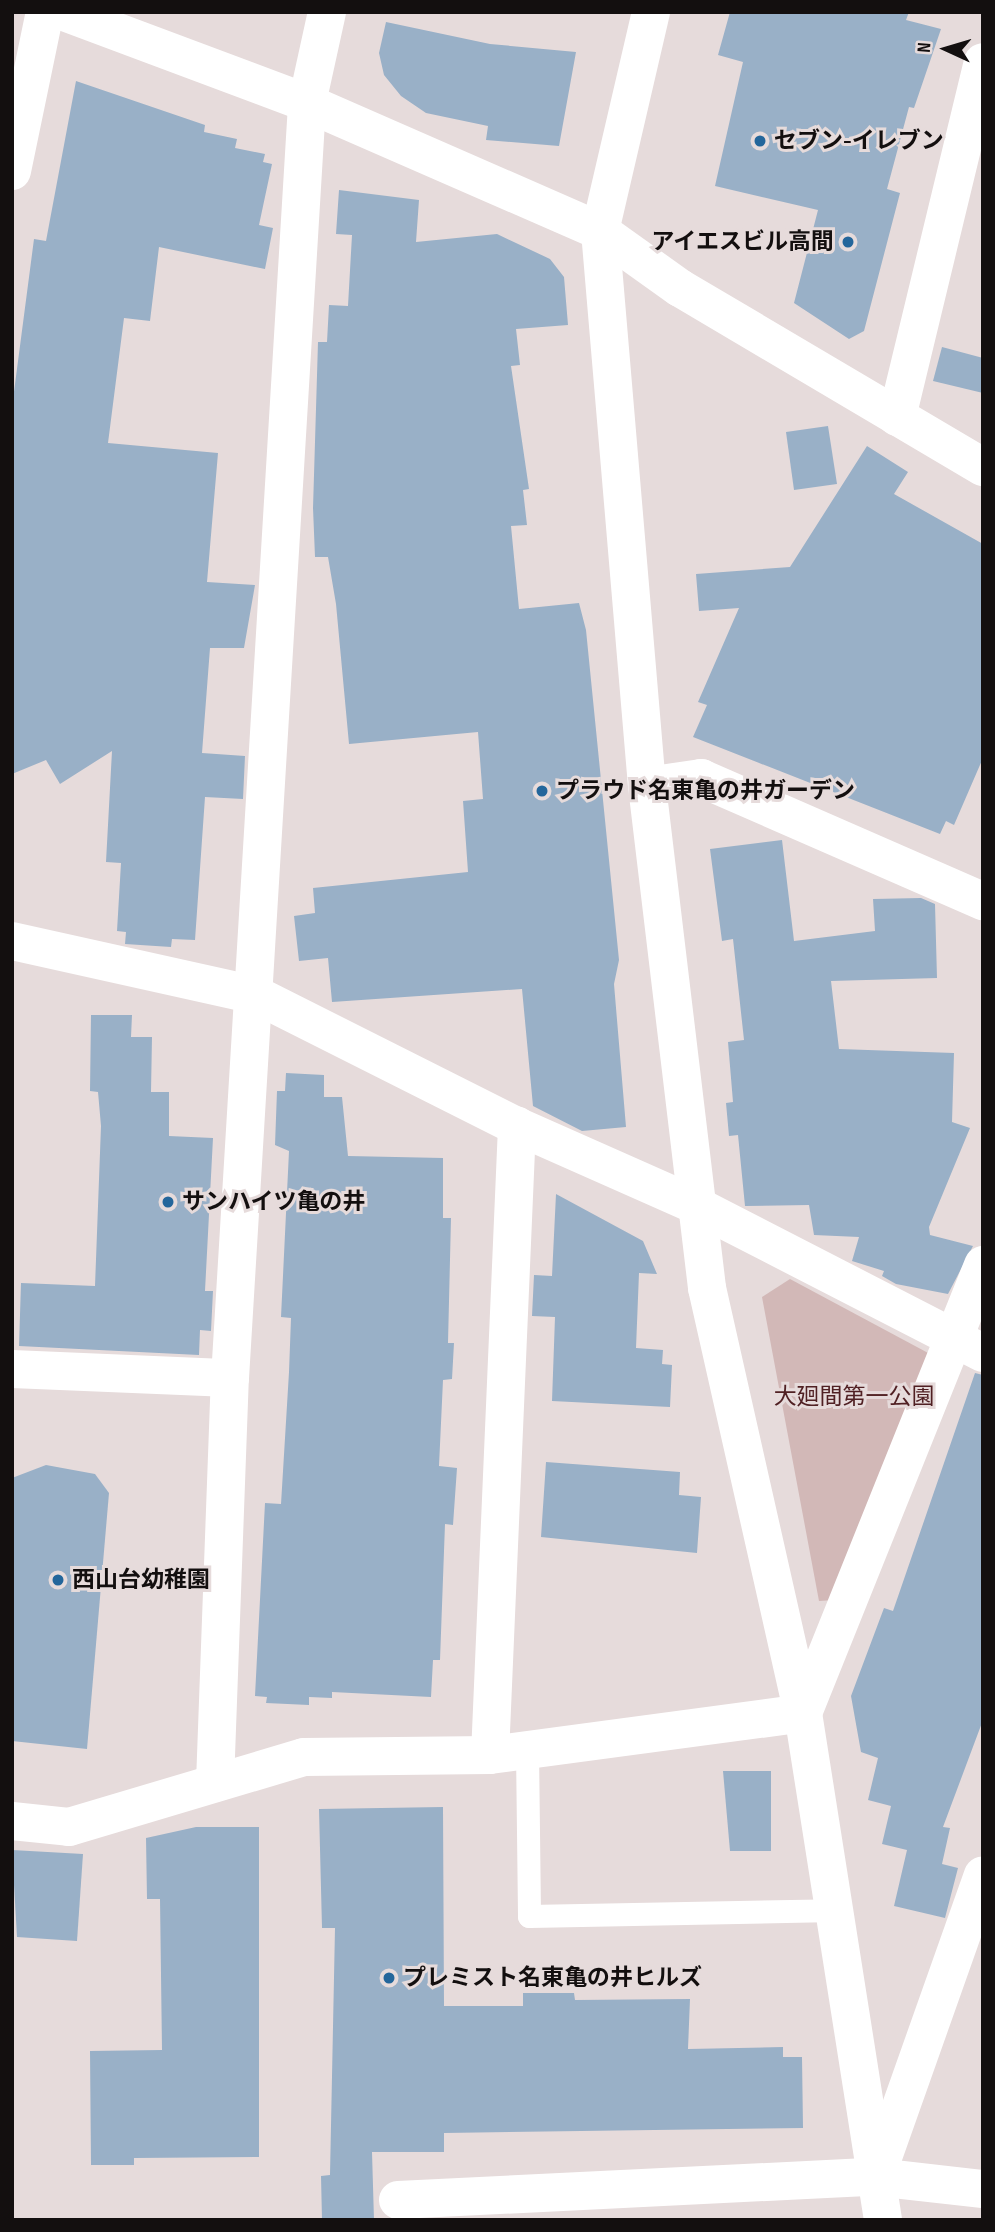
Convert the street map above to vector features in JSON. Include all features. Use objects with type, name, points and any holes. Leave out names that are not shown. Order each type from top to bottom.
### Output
[{"type":"street","points":[[12,171],[46,12]]},
{"type":"street","points":[[64,12],[307,103],[600,231],[680,288],[983,467]]},
{"type":"street","points":[[215,1783],[230,1378],[256,995],[307,103],[327,12]]},
{"type":"street","points":[[651,12],[600,231],[648,786],[695,1205],[707,1288],[803,1713],[883,2220]]},
{"type":"street","points":[[897,417],[983,62]]},
{"type":"street","points":[[648,786],[701,778],[983,901]]},
{"type":"street","points":[[12,942],[256,995],[517,1126],[695,1205],[967,1346]]},
{"type":"street","points":[[509,1753],[517,1126]]},
{"type":"street","points":[[803,1713],[967,1346],[983,1265]]},
{"type":"street","points":[[12,1369],[230,1378]]},
{"type":"street","points":[[12,1821],[69,1827],[304,1757],[509,1753],[803,1713]]},
{"type":"street","points":[[876,2176],[983,1875]]},
{"type":"street","points":[[398,2200],[876,2176],[983,2189]]},
{"type":"lane","points":[[509,1753],[529,1916],[835,1910]]},
{"type":"green space","name":"大廻間第一公園","points":[[790,1279],[930,1354],[850,1599],[819,1601],[762,1297]]},
{"type":"building","points":[[730,12],[909,12],[906,20],[941,29],[914,108],[909,107],[887,189],[900,193],[864,331],[849,339],[794,303],[818,210],[715,186],[743,62],[718,55]]},
{"type":"building","points":[[386,22],[490,44],[576,52],[559,146],[486,140],[488,126],[426,113],[401,96],[384,75],[379,53]]},
{"type":"building","points":[[76,81],[205,125],[204,132],[237,139],[235,148],[265,154],[263,162],[272,164],[259,225],[273,228],[265,269],[159,247],[150,321],[124,318],[108,443],[218,453],[207,582],[255,585],[244,648],[210,648],[202,753],[245,756],[243,799],[205,797],[195,940],[172,939],[171,947],[125,944],[126,932],[117,931],[121,863],[106,862],[112,751],[60,784],[46,760],[12,774],[12,407],[34,239],[46,241]]},
{"type":"building","points":[[339,190],[419,200],[416,242],[497,234],[550,259],[564,277],[568,325],[516,329],[520,365],[511,366],[529,489],[523,490],[527,525],[511,526],[519,609],[579,603],[586,630],[619,960],[614,984],[626,1127],[582,1131],[533,1106],[522,989],[332,1002],[328,958],[299,961],[294,916],[315,913],[313,888],[468,872],[463,801],[483,799],[478,732],[349,744],[336,604],[328,557],[315,557],[313,508],[318,342],[327,342],[329,305],[348,306],[352,235],[336,234]]},
{"type":"building","points":[[942,347],[983,358],[983,393],[933,381]]},
{"type":"building","points":[[828,426],[837,484],[794,490],[786,432]]},
{"type":"building","points":[[867,446],[908,472],[894,494],[983,544],[983,758],[954,825],[946,821],[940,834],[693,737],[707,705],[698,702],[739,608],[699,611],[696,574],[790,567]]},
{"type":"building","points":[[782,840],[794,941],[875,931],[873,899],[921,898],[935,904],[937,978],[831,981],[839,1049],[954,1053],[952,1122],[970,1128],[929,1227],[930,1235],[973,1246],[948,1294],[896,1284],[882,1276],[884,1271],[852,1261],[859,1237],[814,1235],[809,1205],[745,1206],[738,1135],[729,1136],[726,1103],[733,1102],[728,1042],[744,1040],[733,939],[722,941],[710,849]]},
{"type":"building","points":[[91,1015],[132,1015],[131,1037],[152,1037],[151,1092],[169,1092],[169,1136],[213,1138],[205,1291],[213,1291],[211,1331],[200,1330],[199,1355],[19,1346],[21,1283],[95,1286],[101,1126],[98,1092],[90,1091]]},
{"type":"building","points":[[286,1073],[324,1075],[324,1097],[342,1097],[348,1156],[443,1158],[443,1218],[451,1218],[448,1343],[454,1343],[452,1379],[443,1380],[439,1466],[457,1468],[453,1525],[445,1524],[440,1660],[433,1660],[431,1697],[332,1692],[332,1698],[309,1697],[309,1705],[266,1703],[267,1697],[255,1696],[265,1503],[281,1504],[289,1372],[291,1318],[281,1317],[289,1151],[275,1145],[277,1091],[285,1091]]},
{"type":"building","points":[[556,1194],[643,1241],[657,1274],[639,1273],[636,1348],[663,1350],[662,1364],[672,1365],[670,1407],[552,1401],[555,1317],[532,1316],[534,1275],[552,1276]]},
{"type":"building","points":[[975,1373],[983,1375],[983,1720],[943,1827],[950,1828],[942,1864],[958,1868],[945,1918],[894,1906],[907,1850],[882,1844],[891,1806],[868,1800],[878,1758],[861,1752],[851,1696],[884,1608],[893,1611]]},
{"type":"building","points":[[546,1462],[680,1472],[679,1495],[701,1497],[697,1553],[541,1537]]},
{"type":"building","name":"西山台幼稚園","points":[[46,1465],[95,1474],[109,1493],[87,1749],[12,1741],[12,1478]]},
{"type":"building","points":[[723,1771],[771,1771],[771,1851],[730,1851]]},
{"type":"building","points":[[443,1807],[444,2006],[523,2006],[523,1993],[574,1993],[575,2000],[690,1999],[688,2049],[783,2047],[783,2057],[802,2057],[803,2128],[444,2133],[444,2152],[372,2152],[374,2220],[322,2220],[321,2176],[330,2175],[335,1928],[322,1928],[319,1809]]},
{"type":"building","points":[[196,1827],[259,1827],[259,2157],[134,2158],[134,2165],[91,2165],[90,2051],[162,2050],[160,1899],[147,1899],[146,1838]]},
{"type":"building","points":[[12,1850],[83,1854],[77,1941],[17,1937]]},
{"type":"place","name":"セブン-イレブン","points":[[760,141]]},
{"type":"place","name":"アイエスビル高間","points":[[848,242]]},
{"type":"place","name":"プラウド名東亀の井ガーデン","points":[[542,791]]},
{"type":"place","name":"サンハイツ亀の井","points":[[168,1202]]},
{"type":"place","name":"西山台幼稚園","points":[[58,1580]]},
{"type":"place","name":"プレミスト名東亀の井ヒルズ","points":[[389,1978]]}]
